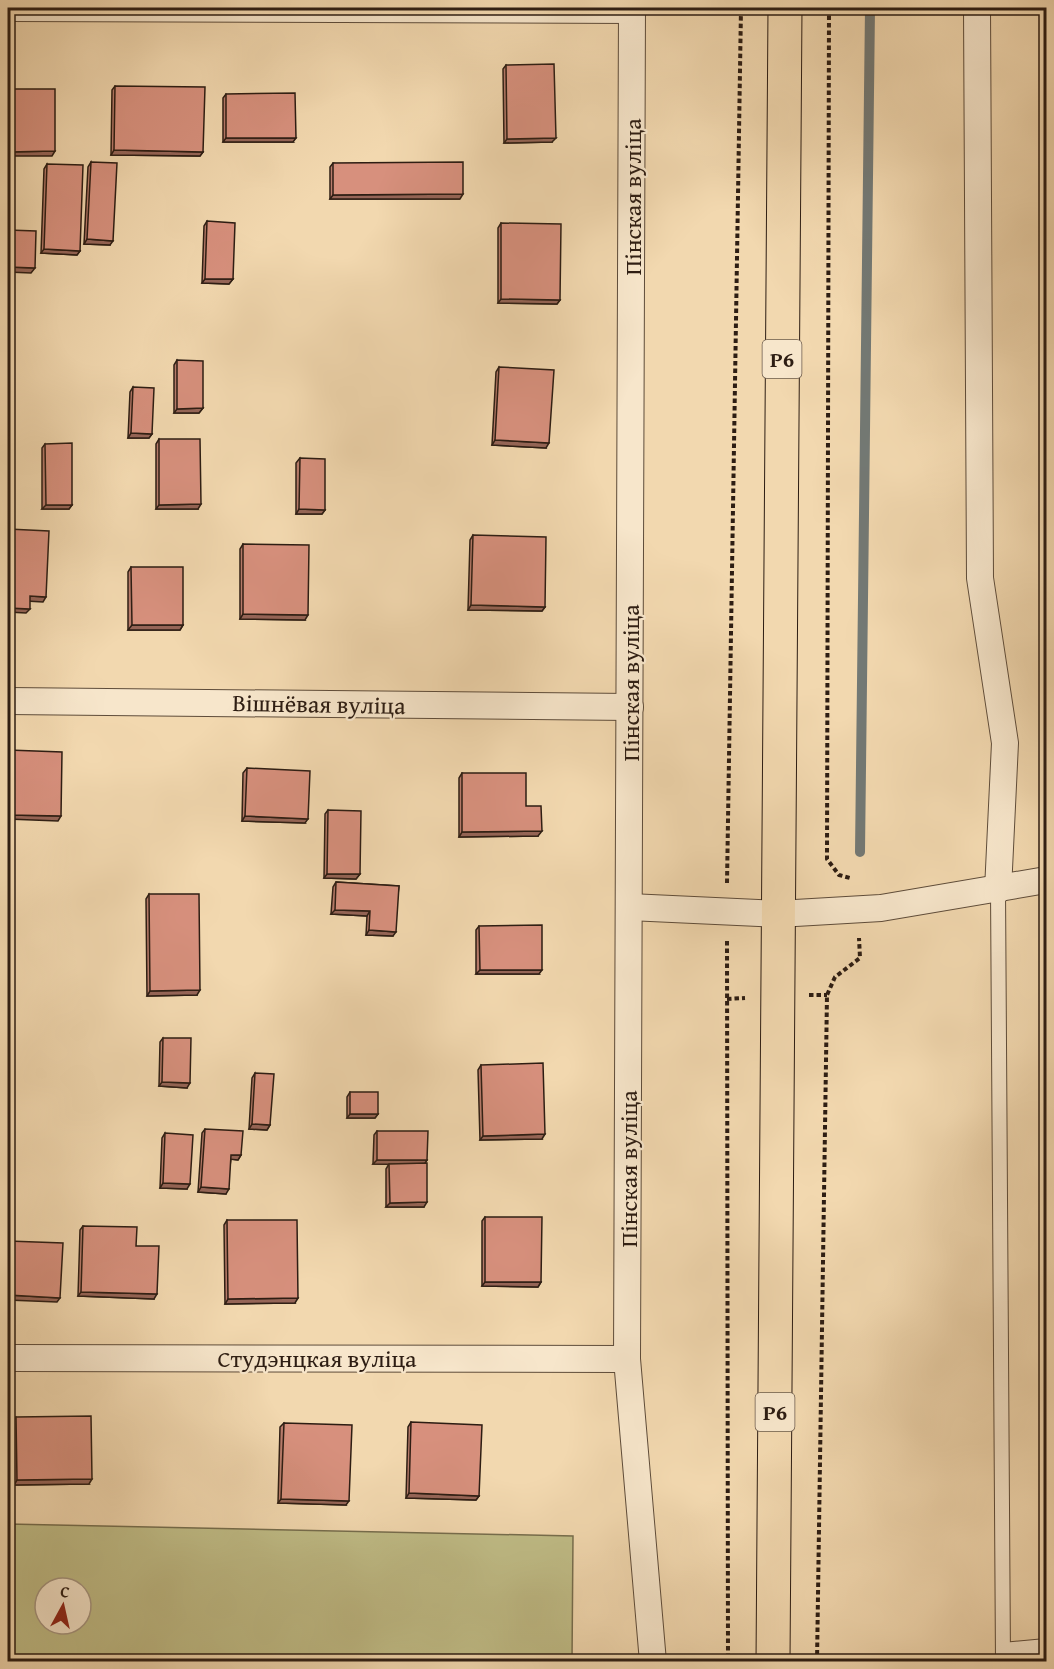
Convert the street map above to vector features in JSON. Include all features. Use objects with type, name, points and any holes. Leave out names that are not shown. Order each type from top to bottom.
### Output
[{"type":"main road","name":"Р6","points":[[773,1662],[784,8]]},
{"type":"street","points":[[8,8],[632,9]]},
{"type":"street","points":[[977,8],[980,578],[1005,743],[998,890]]},
{"type":"street","name":"Пінская вуліца","points":[[632,9],[627,1359],[653,1662]]},
{"type":"street","name":"Вішнёвая вуліца","points":[[8,700],[630,707]]},
{"type":"street","points":[[629,908],[778,914],[858,909],[998,890],[1047,880]]},
{"type":"street","name":"Студэнцкая вуліца","points":[[8,1358],[627,1359]]},
{"type":"lane","points":[[998,890],[1003,1656],[1047,1646]]},
{"type":"path","points":[[728,1662],[727,911],[741,8]]},
{"type":"path","points":[[817,1662],[826,995],[835,977],[860,958],[856,880],[839,875],[827,859],[829,8]]},
{"type":"shaded area","points":[[8,1524],[573,1536],[572,1661],[8,1661]]},
{"type":"building","points":[[554,64],[556,138],[507,139],[506,65]]},
{"type":"building","points":[[115,86],[205,87],[203,152],[114,150]]},
{"type":"building","points":[[8,89],[55,89],[55,151],[8,152]]},
{"type":"building","points":[[295,93],[296,138],[226,138],[226,94]]},
{"type":"building","points":[[91,162],[117,163],[113,241],[87,239]]},
{"type":"building","points":[[463,162],[463,194],[333,195],[333,163]]},
{"type":"building","points":[[47,164],[83,165],[80,251],[44,249]]},
{"type":"building","points":[[1045,207],[1047,207],[1047,247],[1045,247]]},
{"type":"building","points":[[207,221],[235,223],[233,279],[205,279]]},
{"type":"building","points":[[501,223],[561,224],[560,300],[501,299]]},
{"type":"building","points":[[8,230],[36,231],[35,268],[8,267]]},
{"type":"building","points":[[177,360],[203,361],[203,408],[177,409]]},
{"type":"building","points":[[499,367],[554,370],[549,443],[495,440]]},
{"type":"building","points":[[133,387],[154,388],[152,434],[131,433]]},
{"type":"building","points":[[159,439],[200,439],[201,504],[159,505]]},
{"type":"building","points":[[72,443],[72,505],[46,505],[45,444]]},
{"type":"building","points":[[300,458],[325,459],[325,510],[299,509]]},
{"type":"building","points":[[8,529],[49,531],[46,597],[30,596],[30,609],[8,608]]},
{"type":"building","points":[[473,535],[546,537],[545,607],[471,605]]},
{"type":"building","points":[[243,544],[309,545],[308,615],[243,614]]},
{"type":"building","points":[[131,567],[183,567],[183,625],[132,625]]},
{"type":"building","points":[[8,750],[62,752],[61,816],[8,815]]},
{"type":"building","points":[[247,768],[310,771],[308,819],[245,816]]},
{"type":"building","points":[[462,773],[526,773],[526,806],[541,806],[542,831],[462,832]]},
{"type":"building","points":[[328,810],[361,811],[360,874],[327,874]]},
{"type":"building","points":[[336,882],[399,886],[396,932],[369,930],[370,911],[335,910]]},
{"type":"building","points":[[149,894],[199,894],[200,990],[150,991]]},
{"type":"building","points":[[542,925],[542,970],[480,970],[479,926]]},
{"type":"building","points":[[163,1038],[191,1038],[190,1083],[162,1082]]},
{"type":"building","points":[[543,1063],[545,1134],[483,1136],[481,1065]]},
{"type":"building","points":[[255,1073],[274,1074],[270,1125],[252,1124]]},
{"type":"building","points":[[350,1092],[378,1092],[378,1114],[350,1114]]},
{"type":"building","points":[[205,1129],[243,1131],[241,1155],[231,1155],[229,1189],[201,1187]]},
{"type":"building","points":[[377,1131],[428,1131],[427,1160],[377,1160]]},
{"type":"building","points":[[165,1133],[193,1135],[190,1184],[163,1183]]},
{"type":"building","points":[[427,1163],[427,1202],[390,1203],[389,1164]]},
{"type":"building","points":[[485,1217],[542,1217],[541,1282],[485,1282]]},
{"type":"building","points":[[227,1220],[297,1220],[298,1298],[228,1299]]},
{"type":"building","points":[[83,1226],[137,1227],[136,1246],[159,1246],[157,1294],[81,1292]]},
{"type":"building","points":[[8,1241],[63,1243],[60,1298],[8,1295]]},
{"type":"building","points":[[91,1416],[92,1479],[17,1480],[16,1417]]},
{"type":"building","points":[[411,1422],[482,1425],[479,1496],[409,1493]]},
{"type":"building","points":[[284,1423],[352,1425],[349,1501],[281,1499]]},
{"type":"waterway","points":[[860,852],[870,8]]}]
